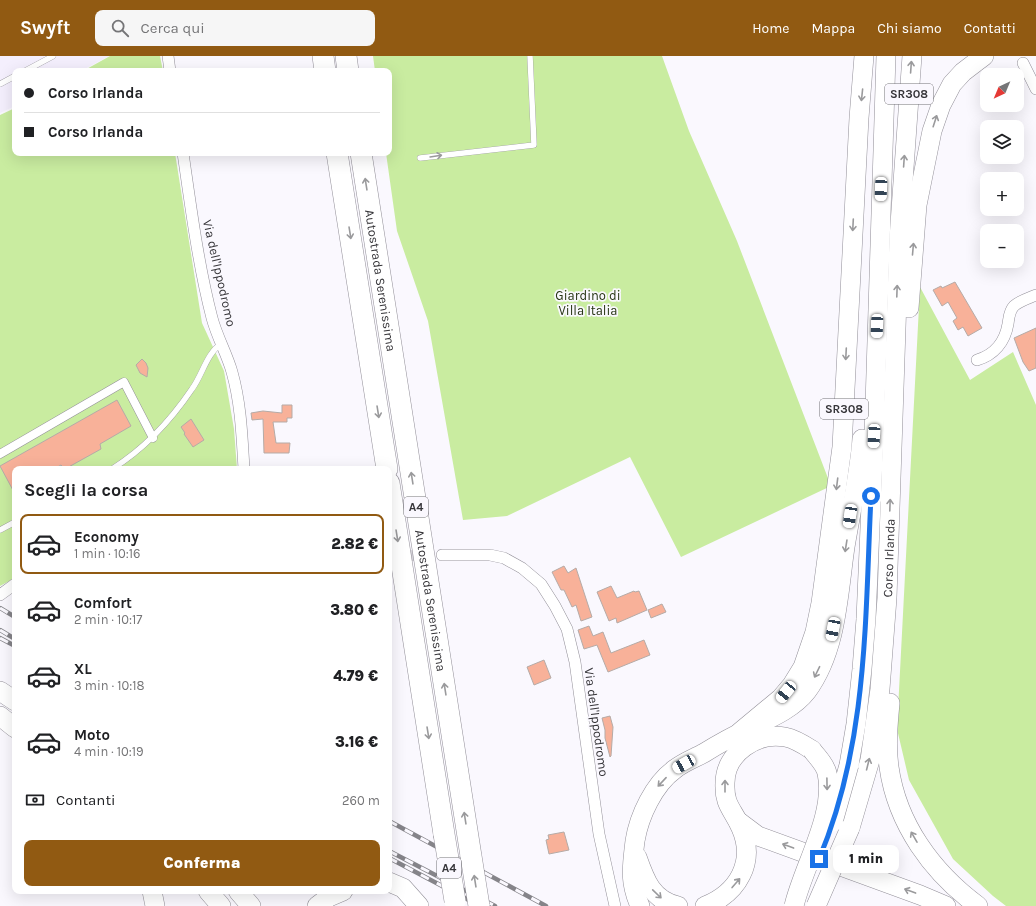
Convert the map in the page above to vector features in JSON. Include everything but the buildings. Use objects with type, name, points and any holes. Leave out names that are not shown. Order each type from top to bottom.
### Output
[{"type":"highway","points":[[322,56],[324,68]]},
{"type":"highway","points":[[346,56],[348,68]]},
{"type":"highway","points":[[355,56],[356,68]]},
{"type":"highway","name":"SR308","points":[[740,732],[781,698],[792,685],[803,667],[815,632],[821,603],[842,447],[859,118],[864,56]]},
{"type":"highway","name":"Corso Irlanda","points":[[798,906],[824,847],[836,814],[849,766],[856,724],[862,668],[868,557],[886,56]]},
{"type":"highway","name":"Corso Irlanda","points":[[816,906],[850,828],[870,760],[880,689],[887,598],[898,238],[912,56]]},
{"type":"highway","name":"SR308","points":[[893,427],[906,355],[917,205],[932,131],[941,105],[952,84],[968,68],[984,56]]},
{"type":"highway","name":"Autostrada Serenissima","points":[[337,156],[387,466]]},
{"type":"highway","name":"Autostrada Serenissima","points":[[361,156],[479,906]]},
{"type":"highway","points":[[640,906],[634,891],[632,879],[634,848],[636,835],[643,812],[656,788],[674,769],[740,732],[789,708],[806,692],[816,675],[830,643],[861,453],[869,371],[876,341]]},
{"type":"highway","name":"Autostrada Serenissima","points":[[392,503],[455,904]]},
{"type":"highway","points":[[887,598],[893,659],[887,733],[889,767],[902,815],[915,840],[941,874],[978,906]]},
{"type":"highway","points":[[0,691],[12,699]]},
{"type":"highway","points":[[0,710],[12,717]]},
{"type":"highway","points":[[0,716],[12,726]]},
{"type":"highway","points":[[706,906],[717,902],[731,889],[741,878],[744,868],[746,854],[745,840],[738,821],[730,809],[726,799],[725,782],[728,768],[736,754],[757,739],[784,737],[800,741],[812,750],[822,762],[828,783],[826,809],[815,848],[796,896],[794,906]]},
{"type":"highway","points":[[738,821],[758,836],[920,894],[946,906]]},
{"type":"highway","points":[[634,848],[646,883],[659,897],[678,906]]},
{"type":"highway","points":[[392,883],[403,888],[419,906]]},
{"type":"highway","points":[[153,894],[155,906]]},
{"type":"highway","points":[[211,894],[221,906]]},
{"type":"highway","points":[[230,894],[240,906]]},
{"type":"highway","points":[[241,894],[251,906]]},
{"type":"highway","points":[[302,906],[320,894]]},
{"type":"highway","points":[[317,906],[329,897],[336,894]]},
{"type":"highway","points":[[391,894],[398,897],[406,906]]},
{"type":"street","points":[[168,56],[170,68]]},
{"type":"street","points":[[1023,63],[1036,89]]},
{"type":"street","name":"Via dell'Ippodromo","points":[[183,156],[199,257],[213,320],[232,371],[239,399],[244,466]]},
{"type":"street","points":[[977,360],[987,357],[999,346],[1007,330],[1012,308],[1018,303],[1036,295]]},
{"type":"street","points":[[0,454],[124,382],[153,438]]},
{"type":"street","name":"Via dell'Ippodromo","points":[[442,555],[470,556],[479,559],[512,563],[531,575],[541,584],[567,629],[575,662],[599,834],[615,906]]},
{"type":"street","points":[[0,594],[12,586]]},
{"type":"lane","points":[[30,68],[52,56]]},
{"type":"lane","points":[[420,158],[534,145],[530,56]]},
{"type":"lane","points":[[0,84],[12,78]]},
{"type":"lane","points":[[116,466],[153,438],[193,388],[206,362],[216,348],[222,343]]},
{"type":"lane","points":[[0,530],[12,524]]},
{"type":"shaded area","points":[[0,56],[109,56],[87,68],[12,68],[12,107],[0,113]]},
{"type":"green space","points":[[110,56],[160,56],[162,68],[88,68]]},
{"type":"green space","name":"Giardino di Villa Italia","points":[[373,56],[662,56],[689,131],[737,241],[831,486],[681,557],[630,457],[507,516],[463,520],[428,321],[397,231],[386,156],[392,156],[392,68],[375,68]]},
{"type":"green space","points":[[12,109],[12,156],[175,156],[202,323],[224,371],[234,429],[237,466],[12,466],[12,580],[0,586],[0,115]]},
{"type":"green space","points":[[920,287],[970,380],[1013,352],[1036,405],[1036,906],[1006,906],[953,859],[909,780],[897,729]]},
{"type":"tunnel","points":[[392,556],[442,555]]},
{"type":"railway","points":[[0,608],[12,615]]},
{"type":"railway","points":[[0,630],[12,637]]},
{"type":"railway","points":[[0,638],[12,644]]},
{"type":"railway","points":[[392,823],[546,906]]},
{"type":"railway","points":[[392,853],[495,906]]},
{"type":"railway","points":[[392,860],[480,906]]},
{"type":"route","points":[[819,859],[836,814],[849,766],[856,724],[866,619],[871,496]]}]
